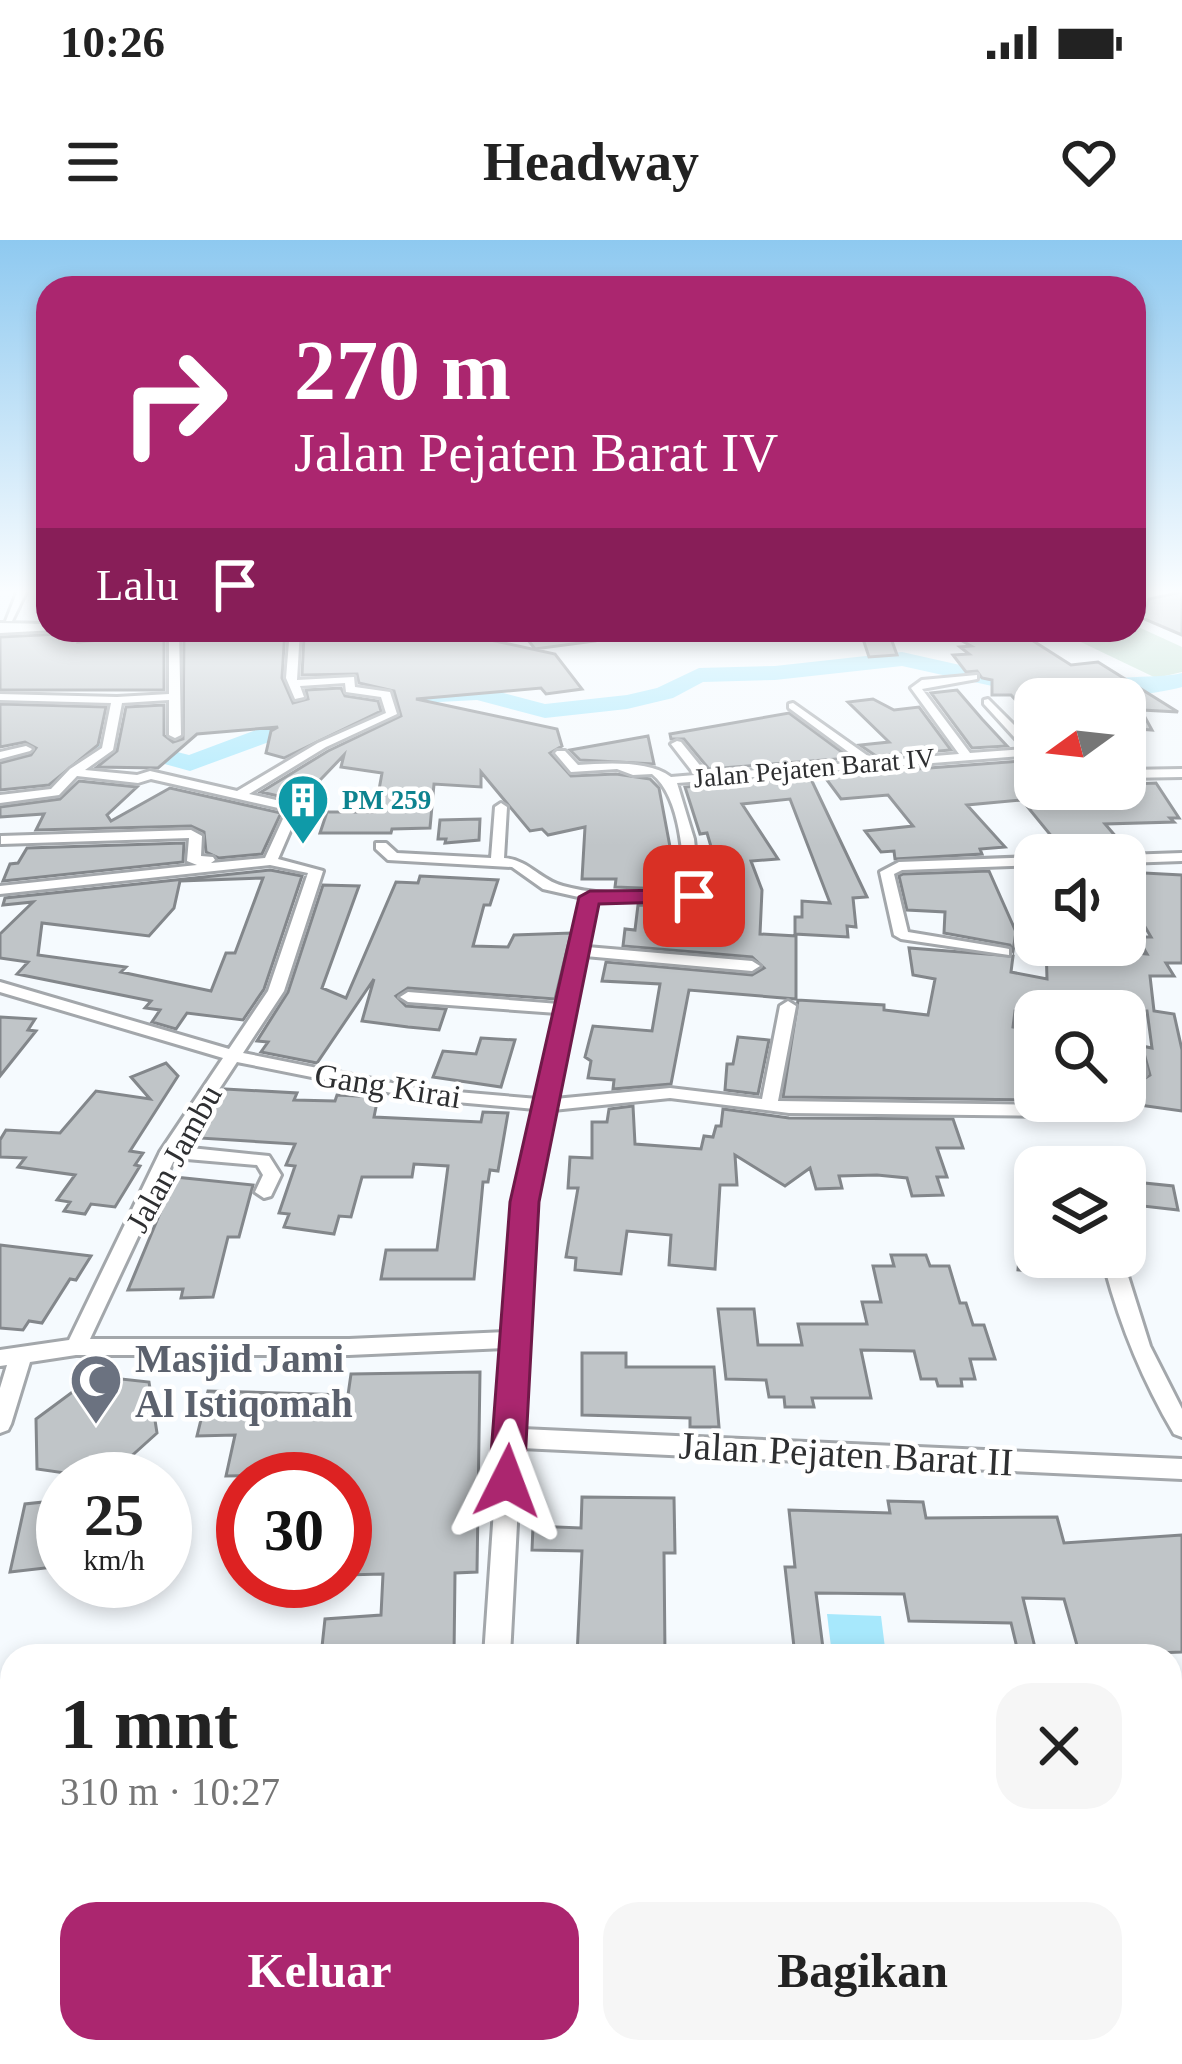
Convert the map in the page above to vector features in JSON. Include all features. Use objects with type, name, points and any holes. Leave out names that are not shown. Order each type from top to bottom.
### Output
[{"type":"street","points":[[174,675],[175,735]]},
{"type":"street","points":[[293,675],[299,698]]},
{"type":"street","points":[[967,757],[916,688],[926,682],[973,677]]},
{"type":"street","points":[[241,794],[391,712],[386,694],[349,689],[349,679],[293,683]]},
{"type":"street","points":[[0,697],[44,695],[49,702],[174,697]]},
{"type":"street","points":[[0,799],[55,792],[106,748],[117,700]]},
{"type":"street","points":[[988,702],[1014,730]]},
{"type":"street","points":[[793,706],[871,763]]},
{"type":"street","points":[[676,744],[703,777]]},
{"type":"street","points":[[0,756],[26,749]]},
{"type":"street","points":[[562,753],[575,769],[618,765],[633,771],[655,770],[670,782]]},
{"type":"street","name":"Jalan Pejaten Barat IV","points":[[592,894],[694,896],[688,839],[670,782],[1014,754]]},
{"type":"street","points":[[74,772],[150,776],[295,809],[271,859]]},
{"type":"street","points":[[1146,773],[1182,772]]},
{"type":"street","points":[[497,861],[501,806]]},
{"type":"street","points":[[0,824],[4,830],[1,841],[191,834],[196,836],[194,861],[271,859],[316,871],[276,991],[230,1056]]},
{"type":"street","points":[[381,846],[393,857],[524,866],[549,887],[592,894],[524,1202],[498,1644]]},
{"type":"street","points":[[1146,858],[1182,857]]},
{"type":"street","points":[[0,890],[271,859]]},
{"type":"street","points":[[1004,952],[901,935],[887,872],[899,866],[1014,862]]},
{"type":"street","points":[[577,951],[752,965]]},
{"type":"street","name":"Jalan Jambu","points":[[0,987],[230,1056],[169,1153],[76,1347]]},
{"type":"street","points":[[408,997],[566,1009]]},
{"type":"street","points":[[769,1106],[788,1006]]},
{"type":"street","name":"Gang Kirai","points":[[230,1056],[422,1094],[547,1105],[670,1094],[769,1106],[1014,1111]]},
{"type":"street","points":[[169,1153],[263,1160],[272,1174],[264,1192]]},
{"type":"street","points":[[1117,1278],[1148,1374],[1182,1428]]},
{"type":"street","points":[[0,1424],[11,1356],[76,1347],[349,1347],[515,1340]]},
{"type":"street","name":"Jalan Pejaten Barat II","points":[[509,1438],[1182,1469]]},
{"type":"water","points":[[827,1614],[881,1616],[884,1644],[831,1644]]},
{"type":"building","points":[[0,675],[164,675],[164,690],[0,690]]},
{"type":"building","points":[[184,675],[282,675],[293,703],[308,699],[306,690],[341,688],[345,696],[378,701],[381,711],[284,758],[266,753],[271,731],[278,727],[197,734],[158,768],[97,767],[117,751],[126,707],[164,705],[164,735],[173,742],[183,739]]},
{"type":"building","points":[[357,675],[571,675],[582,689],[416,699],[557,729],[562,746],[550,753],[571,776],[616,774],[650,779],[659,788],[671,852],[666,889],[615,887],[616,879],[582,879],[585,827],[548,835],[542,829],[530,831],[481,772],[481,787],[434,784],[430,828],[392,829],[391,833],[320,833],[327,812],[375,812],[382,773],[341,767],[344,755],[300,801],[261,792],[328,751],[401,716],[394,691],[359,683]]},
{"type":"building","points":[[980,675],[1124,678],[1014,678],[1014,698],[992,695],[992,680]]},
{"type":"building","points":[[957,690],[1007,746],[972,748],[931,693]]},
{"type":"building","points":[[1146,692],[1178,712],[1146,710]]},
{"type":"building","points":[[873,699],[894,710],[919,707],[951,750],[876,756],[860,745],[889,742],[848,702]]},
{"type":"building","points":[[0,704],[106,707],[98,745],[49,785],[0,790],[0,763],[31,755],[36,748],[25,742],[0,747]]},
{"type":"building","points":[[789,713],[850,758],[709,769],[684,739],[671,739],[670,734]]},
{"type":"building","points":[[648,736],[654,764],[580,760],[570,750]]},
{"type":"building","points":[[1014,761],[1014,801],[967,805],[1005,847],[980,849],[982,854],[895,859],[894,851],[881,852],[865,831],[913,826],[888,795],[841,799],[824,776]]},
{"type":"building","points":[[810,777],[867,897],[853,898],[856,927],[847,926],[848,937],[795,934],[802,901],[830,903],[790,799],[742,804],[778,859],[751,861],[762,890],[760,934],[796,936],[796,999],[689,990],[671,1084],[613,1089],[614,1080],[588,1078],[591,1061],[585,1057],[593,1026],[652,1031],[660,984],[602,981],[606,962],[752,975],[764,968],[752,957],[623,946],[625,929],[635,930],[638,905],[666,906],[666,930],[718,933],[720,902],[710,868],[717,867],[685,787]]},
{"type":"building","points":[[79,781],[137,787],[107,815],[111,821],[170,788],[281,813],[262,854],[219,858],[206,852],[204,832],[191,826],[36,830],[44,814],[0,817],[0,807],[60,799]]},
{"type":"building","points":[[1146,783],[1156,783],[1179,818],[1105,824],[1114,834],[1050,834],[1030,810],[1146,810]]},
{"type":"building","points":[[480,819],[479,840],[445,843],[446,839],[438,839],[440,820]]},
{"type":"building","points":[[184,843],[183,862],[3,881],[10,864],[18,863],[27,848]]},
{"type":"building","points":[[270,870],[302,876],[264,989],[243,1020],[187,1013],[176,1029],[152,1022],[160,1010],[145,1008],[151,1001],[17,974],[28,962],[0,958],[0,934],[33,902],[3,905],[5,898]],"holes":[[[263,878],[235,953],[226,953],[211,991],[121,972],[126,967],[38,955],[42,923],[149,936],[174,908],[180,881]]]},
{"type":"building","points":[[989,871],[1014,927],[1013,951],[1010,945],[944,933],[945,912],[907,910],[899,876]]},
{"type":"building","points":[[1146,873],[1182,875],[1182,963],[1166,963],[1174,976],[1150,976],[1154,1011],[1174,1014],[1182,1050],[1182,1111],[1146,1106],[1146,1078],[1150,1075],[1146,1047],[1152,1048],[1146,990],[1014,990],[1014,1100],[783,1097],[798,1000],[884,1005],[884,1010],[928,1015],[935,979],[913,975],[909,948],[1013,956],[1011,972],[1047,979],[1047,966],[1146,966],[1146,937],[1151,937],[1146,929]]},
{"type":"building","points":[[420,876],[498,880],[490,905],[484,905],[473,946],[508,947],[514,935],[571,933],[555,999],[408,988],[396,996],[406,1006],[446,1009],[439,1030],[408,1027],[362,1021],[374,979],[317,1063],[261,1052],[268,1042],[257,1041],[288,992],[323,885],[359,886],[322,988],[346,998],[396,882],[418,883]]},
{"type":"building","points":[[0,1017],[35,1019],[28,1030],[36,1031],[0,1076]]},
{"type":"building","points":[[738,1037],[769,1040],[758,1094],[725,1090],[727,1064],[733,1064]]},
{"type":"building","points":[[481,1038],[515,1040],[501,1087],[433,1077],[443,1051],[476,1054]]},
{"type":"building","points":[[166,1063],[178,1076],[130,1151],[143,1153],[135,1165],[140,1166],[115,1207],[91,1204],[85,1214],[64,1211],[70,1202],[57,1200],[75,1175],[18,1167],[25,1158],[0,1157],[0,1140],[6,1130],[60,1133],[96,1091],[150,1099],[131,1077]]},
{"type":"building","points":[[225,1089],[297,1093],[294,1100],[378,1097],[374,1117],[481,1122],[483,1112],[508,1113],[498,1171],[490,1170],[488,1182],[483,1182],[474,1279],[381,1279],[386,1250],[437,1250],[448,1166],[414,1164],[412,1177],[362,1177],[351,1217],[339,1216],[334,1234],[284,1227],[289,1214],[279,1213],[295,1166],[286,1165],[295,1144],[199,1138]]},
{"type":"building","points":[[633,1106],[635,1144],[701,1149],[704,1136],[713,1137],[716,1126],[721,1126],[723,1109],[789,1118],[953,1119],[963,1148],[937,1148],[947,1177],[937,1177],[943,1195],[912,1196],[907,1178],[877,1175],[839,1176],[842,1188],[816,1189],[810,1168],[785,1186],[735,1155],[737,1185],[720,1185],[715,1269],[669,1265],[671,1235],[627,1231],[621,1274],[575,1270],[576,1258],[566,1257],[578,1188],[568,1188],[570,1157],[592,1158],[592,1122],[607,1122],[609,1109]]},
{"type":"building","points":[[175,1177],[253,1185],[239,1237],[228,1237],[213,1297],[181,1298],[183,1289],[128,1290]]},
{"type":"building","points":[[1146,1183],[1173,1186],[1178,1210],[1146,1206]]},
{"type":"building","points":[[0,1245],[91,1256],[42,1323],[29,1321],[23,1330],[0,1328]]},
{"type":"building","points":[[891,1255],[926,1255],[930,1266],[949,1266],[960,1303],[966,1303],[973,1325],[984,1325],[995,1359],[970,1359],[975,1379],[961,1379],[962,1386],[938,1386],[936,1379],[921,1379],[914,1351],[861,1350],[871,1398],[812,1398],[814,1407],[785,1407],[784,1397],[769,1397],[766,1380],[726,1379],[718,1309],[754,1309],[758,1345],[802,1345],[798,1324],[867,1324],[862,1302],[881,1302],[873,1266],[894,1266]]},
{"type":"building","points":[[582,1353],[626,1353],[626,1367],[714,1367],[719,1427],[690,1427],[690,1418],[582,1415]]},
{"type":"building","points":[[480,1372],[477,1572],[455,1573],[454,1644],[322,1644],[325,1619],[381,1615],[383,1574],[372,1574],[372,1452],[231,1452],[235,1435],[197,1436],[208,1391],[348,1395],[351,1374]]},
{"type":"building","name":"Masjid Jami Al Istiqomah","points":[[94,1376],[149,1382],[157,1433],[136,1452],[37,1452],[36,1419]]},
{"type":"building","points":[[582,1497],[674,1498],[675,1553],[664,1553],[665,1644],[578,1644],[582,1551],[532,1550],[533,1526],[581,1528]]},
{"type":"building","points":[[888,1501],[923,1502],[926,1518],[1057,1517],[1064,1543],[1182,1535],[1182,1644],[1077,1644],[1064,1599],[1023,1598],[1034,1644],[1016,1644],[1011,1623],[909,1621],[904,1594],[816,1593],[822,1644],[794,1644],[785,1567],[795,1567],[789,1510],[890,1513]]},
{"type":"building","points":[[36,1503],[36,1569],[10,1572],[25,1504]]},
{"type":"waterway","points":[[0,759],[26,760],[37,766],[69,763],[119,744],[190,763],[281,729],[383,717],[407,701],[439,695],[477,693],[545,711],[627,702],[665,693],[699,675]]},
{"type":"waterway","points":[[975,675],[1014,684]]},
{"type":"waterway","points":[[1146,686],[1182,680]]},
{"type":"place","name":"PM 259","points":[[303,846]]},
{"type":"place","name":"Masjid Jami Al Istiqomah","points":[[96,1426]]},
{"type":"route","points":[[507,1481],[524,1202],[590,897],[694,896]]}]
